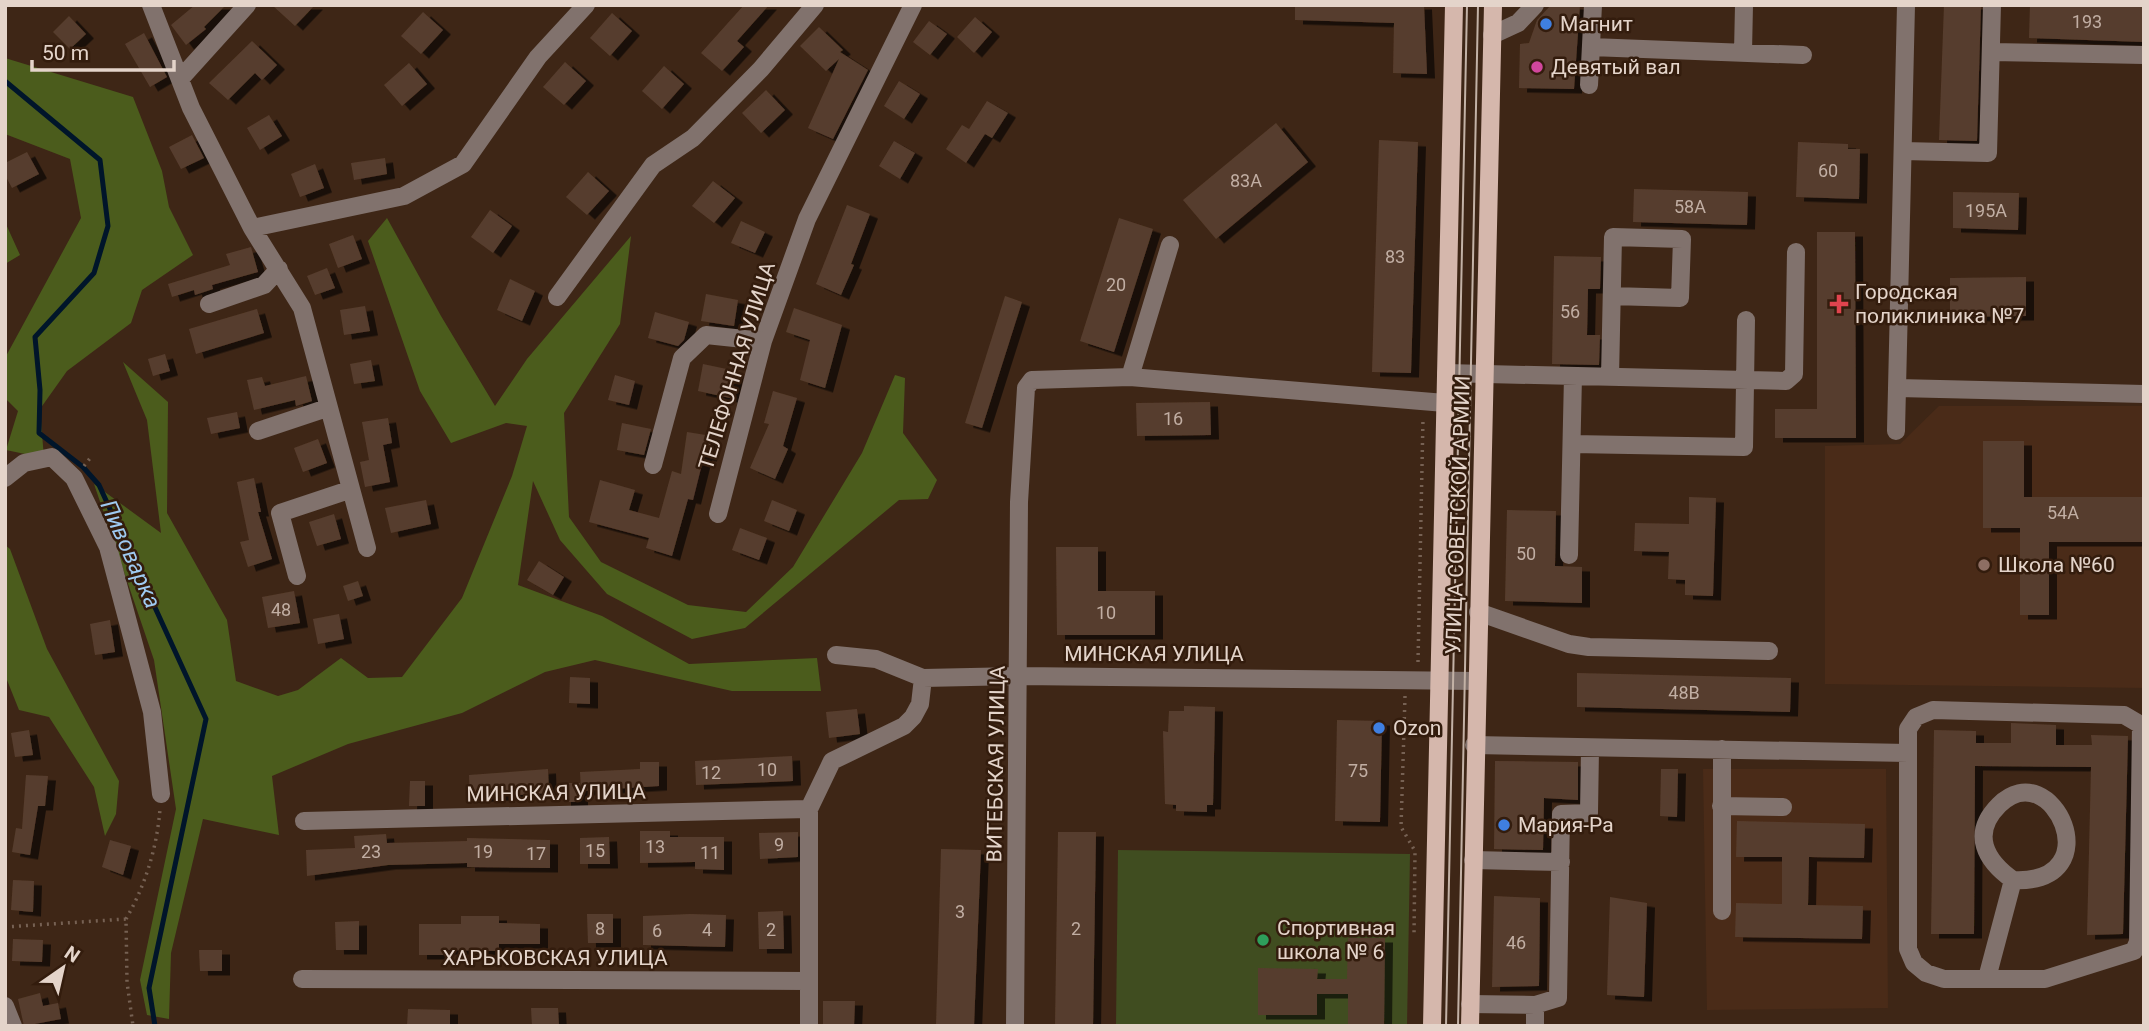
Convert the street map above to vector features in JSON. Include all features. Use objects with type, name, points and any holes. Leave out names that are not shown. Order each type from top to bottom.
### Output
[{"type":"main road","name":"УЛИЦА СОВЕТСКОЙ АРМИИ","points":[[1432,1026],[1454,5]]},
{"type":"main road","name":"УЛИЦА СОВЕТСКОЙ АРМИИ","points":[[1470,1026],[1474,745],[1493,5]]},
{"type":"street","points":[[151,5],[191,107],[252,228],[302,308],[367,548]]},
{"type":"street","points":[[181,78],[247,5]]},
{"type":"street","points":[[252,228],[404,196],[463,164],[538,57],[586,5]]},
{"type":"street","points":[[557,297],[653,165],[693,138],[761,69],[815,5]]},
{"type":"street","name":"ТЕЛЕФОННАЯ УЛИЦА","points":[[718,514],[763,341],[807,219],[913,5]]},
{"type":"street","points":[[1492,35],[1507,31],[1535,5]]},
{"type":"street","points":[[1589,85],[1593,5]]},
{"type":"street","points":[[1742,52],[1744,5]]},
{"type":"street","points":[[1896,431],[1906,5]]},
{"type":"street","points":[[1903,151],[1988,153],[1992,5]]},
{"type":"street","points":[[1591,47],[1803,55]]},
{"type":"street","points":[[1991,52],[2144,55]]},
{"type":"street","points":[[1610,377],[1613,237],[1682,239],[1680,299],[1612,296]]},
{"type":"street","points":[[1170,245],[1130,377],[1445,403]]},
{"type":"street","points":[[1446,373],[1786,381],[1794,374],[1796,252]]},
{"type":"street","points":[[209,304],[264,285],[279,269]]},
{"type":"street","points":[[1572,444],[1744,447],[1746,320]]},
{"type":"street","points":[[653,465],[682,358],[706,335],[763,341]]},
{"type":"street","points":[[1569,555],[1573,376]]},
{"type":"street","name":"ВИТЕБСКАЯ УЛИЦА","points":[[1015,1026],[1020,676],[1019,502],[1026,388],[1032,380],[1130,377]]},
{"type":"street","points":[[1898,388],[2144,394]]},
{"type":"street","points":[[258,431],[327,408]]},
{"type":"street","points":[[5,478],[24,463],[52,457],[74,478],[108,547],[152,712],[161,794]]},
{"type":"street","points":[[298,576],[280,513],[349,489]]},
{"type":"street","points":[[1478,612],[1569,644],[1589,647],[1769,651]]},
{"type":"street","name":"МИНСКАЯ УЛИЦА","points":[[836,655],[876,659],[923,678],[1020,676],[1476,681]]},
{"type":"street","points":[[809,1026],[809,809],[832,761],[904,726],[913,717],[920,704],[923,678]]},
{"type":"street","points":[[1933,710],[2124,715],[2142,725],[2138,942],[2134,951],[2045,979],[1944,979],[1926,973],[1914,963],[1908,948],[1908,729],[1916,717],[1933,710]]},
{"type":"street","points":[[1474,745],[1908,753]]},
{"type":"street","points":[[1470,1004],[1535,1005],[1558,998],[1562,814],[1589,813],[1590,749]]},
{"type":"street","points":[[1722,750],[1722,911]]},
{"type":"street","points":[[2025,794],[2040,796],[2057,808],[2063,819],[2068,839],[2064,854],[2056,868],[2044,877],[2028,881],[2012,880],[1986,857],[1983,842],[1987,824],[1996,808],[2008,797],[2025,794]]},
{"type":"street","points":[[1721,806],[1783,807]]},
{"type":"street","name":"МИНСКАЯ УЛИЦА","points":[[304,821],[809,809]]},
{"type":"street","points":[[1473,860],[1561,862]]},
{"type":"street","points":[[1987,978],[2012,880]]},
{"type":"street","name":"ХАРЬКОВСКАЯ УЛИЦА","points":[[302,979],[807,981]]},
{"type":"street","points":[[1535,1005],[1535,1026]]},
{"type":"street","points":[[5,1006],[13,1026]]},
{"type":"path","points":[[1414,945],[1415,852],[1401,827],[1405,679],[1418,668],[1423,401]]},
{"type":"path","points":[[133,1026],[127,982],[126,919],[138,899],[153,852],[161,794]]},
{"type":"path","points":[[5,927],[126,919]]},
{"type":"shaded area","name":"Школа №60","points":[[1939,406],[2144,406],[2144,688],[1825,684],[1825,446],[1900,444]]},
{"type":"shaded area","points":[[1703,769],[1886,769],[1888,1008],[1707,1010]]},
{"type":"green space","points":[[5,58],[133,97],[162,171],[169,207],[193,255],[142,290],[131,323],[67,371],[40,409],[44,458],[6,450],[18,411],[5,398],[5,358],[81,218],[70,159],[5,134]]},
{"type":"green space","points":[[387,218],[495,406],[527,359],[631,236],[620,324],[564,413],[569,517],[601,562],[688,605],[746,612],[793,567],[862,453],[895,375],[905,378],[903,433],[937,480],[928,499],[899,500],[745,628],[692,639],[607,594],[560,540],[533,481],[518,585],[602,616],[689,664],[817,658],[821,691],[732,691],[595,660],[545,672],[462,713],[348,744],[272,776],[279,835],[203,819],[171,953],[169,1019],[147,1015],[140,980],[176,809],[154,660],[94,484],[161,533],[147,420],[123,362],[168,402],[167,513],[227,620],[236,681],[278,696],[298,690],[341,658],[368,678],[402,677],[462,598],[512,476],[527,426],[506,423],[451,443],[420,391],[368,241]]},
{"type":"green space","points":[[5,222],[20,255],[5,264]]},
{"type":"green space","points":[[5,545],[10,549],[47,649],[119,781],[116,814],[105,836],[94,787],[49,717],[19,710],[5,675]]},
{"type":"green space","name":"Спортивная школа № 6","points":[[1118,850],[1410,854],[1407,1026],[1116,1026]]},
{"type":"building","points":[[195,5],[226,5],[204,27],[206,29],[186,45],[171,25]]},
{"type":"building","points":[[272,5],[315,5],[295,26]]},
{"type":"building","points":[[744,5],[769,5],[737,41],[744,47],[722,71],[701,53]]},
{"type":"building","points":[[1295,5],[1424,5],[1427,74],[1393,73],[1394,23],[1295,20]]},
{"type":"building","points":[[1551,5],[1580,5],[1574,89],[1519,88],[1520,44],[1529,43],[1537,20]]},
{"type":"building","points":[[1944,5],[1981,5],[1977,141],[1939,140]]},
{"type":"building","points":[[2030,5],[2144,6],[2144,42],[2029,38]]},
{"type":"building","points":[[423,12],[443,30],[421,54],[401,36]]},
{"type":"building","points":[[612,13],[632,31],[610,56],[590,38]]},
{"type":"building","points":[[69,16],[86,34],[70,49],[53,32]]},
{"type":"building","points":[[975,17],[992,32],[974,53],[957,37]]},
{"type":"building","points":[[929,21],[947,34],[930,55],[913,42]]},
{"type":"building","points":[[819,27],[843,50],[840,52],[868,70],[833,139],[808,128],[839,59],[826,71],[800,46]]},
{"type":"building","points":[[144,33],[167,77],[150,87],[125,44]]},
{"type":"building","points":[[252,41],[277,65],[262,80],[255,73],[228,100],[209,83]]},
{"type":"building","points":[[565,62],[586,81],[564,105],[543,87]]},
{"type":"building","points":[[409,63],[427,84],[402,106],[384,85]]},
{"type":"building","points":[[664,66],[684,84],[662,109],[642,91]]},
{"type":"building","points":[[899,81],[920,94],[904,119],[884,106]]},
{"type":"building","points":[[766,90],[785,110],[761,133],[742,113]]},
{"type":"building","points":[[987,101],[1008,113],[992,138],[985,134],[966,163],[946,149],[962,125],[969,129]]},
{"type":"building","points":[[269,115],[282,136],[260,150],[247,128]]},
{"type":"building","points":[[1276,123],[1308,162],[1216,239],[1183,200]]},
{"type":"building","points":[[192,135],[204,158],[181,169],[169,147]]},
{"type":"building","points":[[1379,140],[1418,142],[1411,373],[1372,372]]},
{"type":"building","points":[[894,141],[915,153],[900,179],[879,166]]},
{"type":"building","points":[[1798,142],[1848,144],[1848,149],[1860,149],[1859,199],[1796,197]]},
{"type":"building","points":[[27,152],[39,174],[12,188],[5,175],[5,163]]},
{"type":"building","points":[[385,158],[387,174],[354,180],[351,163]]},
{"type":"building","points":[[315,164],[324,188],[300,197],[291,174]]},
{"type":"building","points":[[588,172],[609,191],[587,215],[566,197]]},
{"type":"building","points":[[713,181],[735,198],[714,223],[692,206]]},
{"type":"building","points":[[1634,189],[1748,192],[1747,225],[1633,222]]},
{"type":"building","points":[[1953,192],[2019,193],[2018,230],[1953,228]]},
{"type":"building","points":[[847,205],[870,214],[851,264],[854,265],[841,295],[816,284]]},
{"type":"building","points":[[490,210],[512,226],[493,253],[471,237]]},
{"type":"building","points":[[1119,218],[1153,229],[1114,352],[1080,341]]},
{"type":"building","points":[[741,221],[765,232],[755,253],[731,243]]},
{"type":"building","points":[[1817,232],[1855,232],[1856,438],[1775,438],[1775,409],[1817,409]]},
{"type":"building","points":[[353,235],[362,259],[338,268],[329,244]]},
{"type":"building","points":[[251,247],[258,272],[212,285],[213,289],[195,295],[194,290],[172,297],[168,284],[230,265],[226,254]]},
{"type":"building","points":[[1554,256],[1601,257],[1600,289],[1588,289],[1587,335],[1600,335],[1599,365],[1552,364]]},
{"type":"building","points":[[327,268],[335,288],[315,295],[307,276]]},
{"type":"building","points":[[2026,277],[2026,316],[1950,317],[1950,278]]},
{"type":"building","points":[[510,279],[535,291],[522,321],[497,310]]},
{"type":"building","points":[[706,294],[738,300],[734,326],[701,321]]},
{"type":"building","points":[[1005,296],[1022,302],[982,428],[965,423]]},
{"type":"building","points":[[365,306],[370,331],[344,335],[340,310]]},
{"type":"building","points":[[794,308],[842,325],[825,388],[800,380],[810,340],[786,332]]},
{"type":"building","points":[[257,309],[264,333],[196,354],[189,329]]},
{"type":"building","points":[[655,312],[689,322],[684,340],[678,346],[648,338]]},
{"type":"building","points":[[165,354],[170,371],[153,376],[148,359]]},
{"type":"building","points":[[371,360],[375,381],[354,384],[350,364]]},
{"type":"building","points":[[703,364],[736,371],[730,398],[698,391]]},
{"type":"building","points":[[615,375],[635,381],[629,405],[608,400]]},
{"type":"building","points":[[306,376],[312,401],[296,406],[295,400],[254,410],[247,380],[262,377],[265,386]]},
{"type":"building","points":[[773,391],[797,398],[783,446],[788,449],[775,479],[750,468],[769,424],[764,423]]},
{"type":"building","points":[[1210,402],[1211,435],[1137,436],[1136,403]]},
{"type":"building","points":[[237,412],[240,428],[211,434],[207,418]]},
{"type":"building","points":[[388,418],[392,443],[383,445],[390,482],[365,487],[360,462],[369,460],[362,422]]},
{"type":"building","points":[[622,423],[651,429],[644,455],[617,450]]},
{"type":"building","points":[[687,432],[712,436],[709,457],[704,456],[693,500],[688,499],[672,556],[646,548],[649,538],[589,522],[600,480],[635,490],[629,510],[659,518],[672,471],[681,474]]},
{"type":"building","points":[[318,439],[327,463],[303,472],[294,448]]},
{"type":"building","points":[[1983,441],[2024,441],[2024,497],[2144,497],[2144,542],[2049,542],[2049,615],[2020,615],[2020,528],[1983,528]]},
{"type":"building","points":[[254,478],[261,512],[258,512],[272,559],[248,567],[240,542],[249,540],[237,482]]},
{"type":"building","points":[[1689,497],[1716,498],[1713,596],[1685,595],[1685,580],[1668,579],[1669,552],[1634,551],[1635,523],[1689,524]]},
{"type":"building","points":[[426,500],[431,524],[391,533],[385,508]]},
{"type":"building","points":[[772,500],[797,510],[789,531],[764,521]]},
{"type":"building","points":[[1507,510],[1556,511],[1555,566],[1582,567],[1582,603],[1505,601]]},
{"type":"building","points":[[334,514],[341,539],[317,546],[309,522]]},
{"type":"building","points":[[740,528],[767,538],[759,560],[732,550]]},
{"type":"building","points":[[1056,547],[1098,547],[1098,591],[1155,591],[1155,635],[1057,635]]},
{"type":"building","points":[[539,561],[564,577],[553,595],[527,580]]},
{"type":"building","points":[[358,581],[363,596],[348,601],[343,586]]},
{"type":"building","points":[[294,591],[300,623],[268,628],[262,597]]},
{"type":"building","points":[[339,614],[344,639],[318,644],[313,619]]},
{"type":"building","points":[[110,620],[115,652],[95,655],[90,624]]},
{"type":"building","points":[[1577,673],[1791,678],[1790,712],[1577,707]]},
{"type":"building","points":[[570,677],[590,678],[590,704],[569,703]]},
{"type":"building","points":[[1184,706],[1215,707],[1213,805],[1207,805],[1207,812],[1176,811],[1176,805],[1165,804],[1163,731],[1168,732],[1169,711],[1184,711]]},
{"type":"building","points":[[857,709],[860,734],[829,738],[826,712]]},
{"type":"building","points":[[1337,720],[1382,721],[1380,822],[1335,821]]},
{"type":"building","points":[[2011,723],[2056,725],[2056,745],[2092,745],[2091,735],[2128,736],[2123,934],[2087,935],[2091,767],[1975,766],[1974,934],[1931,934],[1934,730],[1976,731],[1976,743],[2011,743]]},
{"type":"building","points":[[29,730],[33,755],[15,757],[11,733]]},
{"type":"building","points":[[792,756],[793,781],[696,785],[695,761]]},
{"type":"building","points":[[1495,761],[1578,762],[1578,800],[1544,798],[1543,850],[1494,849]]},
{"type":"building","points":[[640,762],[659,762],[659,786],[581,791],[580,772],[640,769]]},
{"type":"building","points":[[548,769],[549,793],[470,798],[469,775]]},
{"type":"building","points":[[1661,769],[1678,769],[1677,817],[1660,816]]},
{"type":"building","points":[[26,775],[48,776],[45,806],[38,806],[30,855],[12,852],[16,828],[22,829]]},
{"type":"building","points":[[410,781],[425,781],[425,806],[409,806]]},
{"type":"building","points":[[563,783],[580,783],[580,802],[563,802]]},
{"type":"building","points":[[1737,821],[1865,824],[1864,858],[1809,857],[1808,905],[1863,906],[1862,939],[1735,937],[1736,903],[1782,904],[1782,857],[1736,857]]},
{"type":"building","points":[[640,831],[670,831],[670,837],[724,837],[724,870],[695,869],[695,862],[640,863]]},
{"type":"building","points":[[798,832],[798,857],[760,859],[759,833]]},
{"type":"building","points":[[1058,832],[1096,832],[1093,1026],[1055,1026]]},
{"type":"building","points":[[386,834],[387,843],[467,841],[467,838],[550,840],[550,868],[467,867],[467,863],[388,865],[307,876],[306,850],[355,848],[354,836]]},
{"type":"building","points":[[609,837],[610,864],[580,864],[580,838]]},
{"type":"building","points":[[110,840],[131,846],[123,875],[102,867]]},
{"type":"building","points":[[941,849],[981,850],[974,1026],[936,1026]]},
{"type":"building","points":[[13,880],[34,881],[33,912],[11,910]]},
{"type":"building","points":[[1494,896],[1540,898],[1539,986],[1492,987]]},
{"type":"building","points":[[1610,897],[1647,903],[1644,997],[1607,995]]},
{"type":"building","points":[[783,911],[784,949],[759,949],[758,912]]},
{"type":"building","points":[[587,914],[613,914],[613,943],[588,943]]},
{"type":"building","points":[[726,915],[725,947],[643,945],[643,916]]},
{"type":"building","points":[[461,916],[499,916],[499,923],[540,924],[540,944],[499,944],[499,951],[443,950],[444,955],[419,955],[419,924],[461,924]]},
{"type":"building","points":[[359,921],[359,950],[336,950],[335,922]]},
{"type":"building","points":[[1348,938],[1385,938],[1384,1026],[1348,1026],[1348,994],[1317,994],[1317,1015],[1258,1015],[1258,968],[1318,969],[1317,979],[1347,979]]},
{"type":"building","points":[[13,939],[43,940],[42,962],[12,961]]},
{"type":"building","points":[[199,950],[222,950],[222,971],[200,971]]},
{"type":"building","points":[[40,993],[43,1006],[58,1003],[61,1019],[24,1026],[18,999]]},
{"type":"building","points":[[823,1001],[855,1001],[854,1026],[823,1026]]},
{"type":"building","points":[[531,1008],[558,1008],[559,1026],[532,1026]]},
{"type":"building","points":[[408,1009],[450,1010],[450,1026],[407,1026]]},
{"type":"waterway","name":"Пивоварка","points":[[5,81],[100,160],[108,226],[94,273],[35,337],[40,390],[39,433],[83,467],[99,485],[206,719],[149,988],[155,1026]]},
{"type":"tram line","points":[[1446,1026],[1467,5]]},
{"type":"tram line","points":[[1458,1026],[1478,5]]},
{"type":"place","name":"Магнит","points":[[1546,24]]},
{"type":"place","name":"Девятый вал","points":[[1537,67]]},
{"type":"place","name":"Городская поликлиника №7","points":[[1839,304]]},
{"type":"place","name":"Школа №60","points":[[1984,565]]},
{"type":"place","name":"Ozon","points":[[1379,728]]},
{"type":"place","name":"Мария-Ра","points":[[1504,825]]},
{"type":"place","name":"Спортивная школа № 6","points":[[1263,940]]}]
